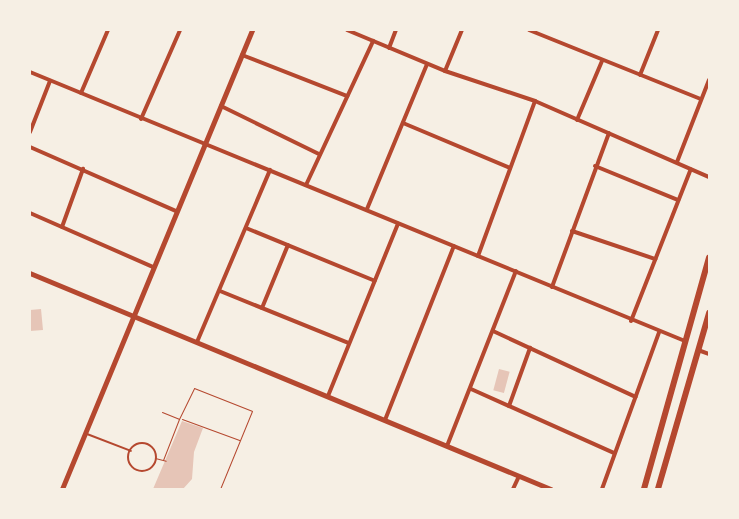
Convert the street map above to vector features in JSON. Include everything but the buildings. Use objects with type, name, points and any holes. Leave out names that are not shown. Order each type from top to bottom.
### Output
[{"type":"main road","points":[[644,489],[684,341],[709,258]]},
{"type":"main road","points":[[658,489],[709,313]]},
{"type":"street","points":[[81,93],[108,30]]},
{"type":"street","points":[[141,119],[180,30]]},
{"type":"street","points":[[62,489],[252,30]]},
{"type":"street","points":[[347,30],[445,71],[535,101],[709,176]]},
{"type":"street","points":[[389,48],[396,30]]},
{"type":"street","points":[[445,71],[462,30]]},
{"type":"street","points":[[529,30],[602,61],[701,99]]},
{"type":"street","points":[[640,75],[658,30]]},
{"type":"street","points":[[306,185],[373,41]]},
{"type":"street","points":[[242,55],[346,96]]},
{"type":"street","points":[[577,120],[602,61]]},
{"type":"street","points":[[367,209],[427,64]]},
{"type":"street","points":[[30,72],[141,119],[206,143],[367,209],[398,224],[516,271],[631,321],[684,341]]},
{"type":"street","points":[[677,162],[709,80]]},
{"type":"street","points":[[30,132],[50,81]]},
{"type":"street","points":[[478,256],[535,101]]},
{"type":"street","points":[[221,106],[319,154]]},
{"type":"street","points":[[403,123],[510,168]]},
{"type":"street","points":[[552,287],[595,166],[609,133]]},
{"type":"street","points":[[30,147],[176,211]]},
{"type":"street","points":[[595,166],[678,200]]},
{"type":"street","points":[[62,226],[83,169]]},
{"type":"street","points":[[631,321],[691,169]]},
{"type":"street","points":[[198,342],[270,170]]},
{"type":"street","points":[[30,213],[153,267]]},
{"type":"street","points":[[328,396],[398,224]]},
{"type":"street","points":[[246,228],[375,281]]},
{"type":"street","points":[[572,232],[655,259]]},
{"type":"street","points":[[262,308],[288,245]]},
{"type":"street","points":[[386,420],[454,246]]},
{"type":"street","points":[[447,446],[516,271]]},
{"type":"street","points":[[30,273],[551,489]]},
{"type":"street","points":[[220,291],[349,343]]},
{"type":"street","points":[[493,331],[636,397]]},
{"type":"street","points":[[602,489],[659,332]]},
{"type":"street","points":[[509,406],[530,348]]},
{"type":"street","points":[[698,350],[709,354]]},
{"type":"street","points":[[471,389],[614,453]]},
{"type":"street","points":[[513,489],[519,476]]},
{"type":"lane","points":[[85,433],[131,451]]},
{"type":"lane","points":[[149,442],[154,458],[151,466],[138,473],[131,466],[131,451],[137,443],[149,442]]},
{"type":"path","points":[[182,418],[194,388],[252,411],[220,489]]},
{"type":"path","points":[[162,412],[240,441]]},
{"type":"path","points":[[154,458],[164,460],[179,419]]}]
